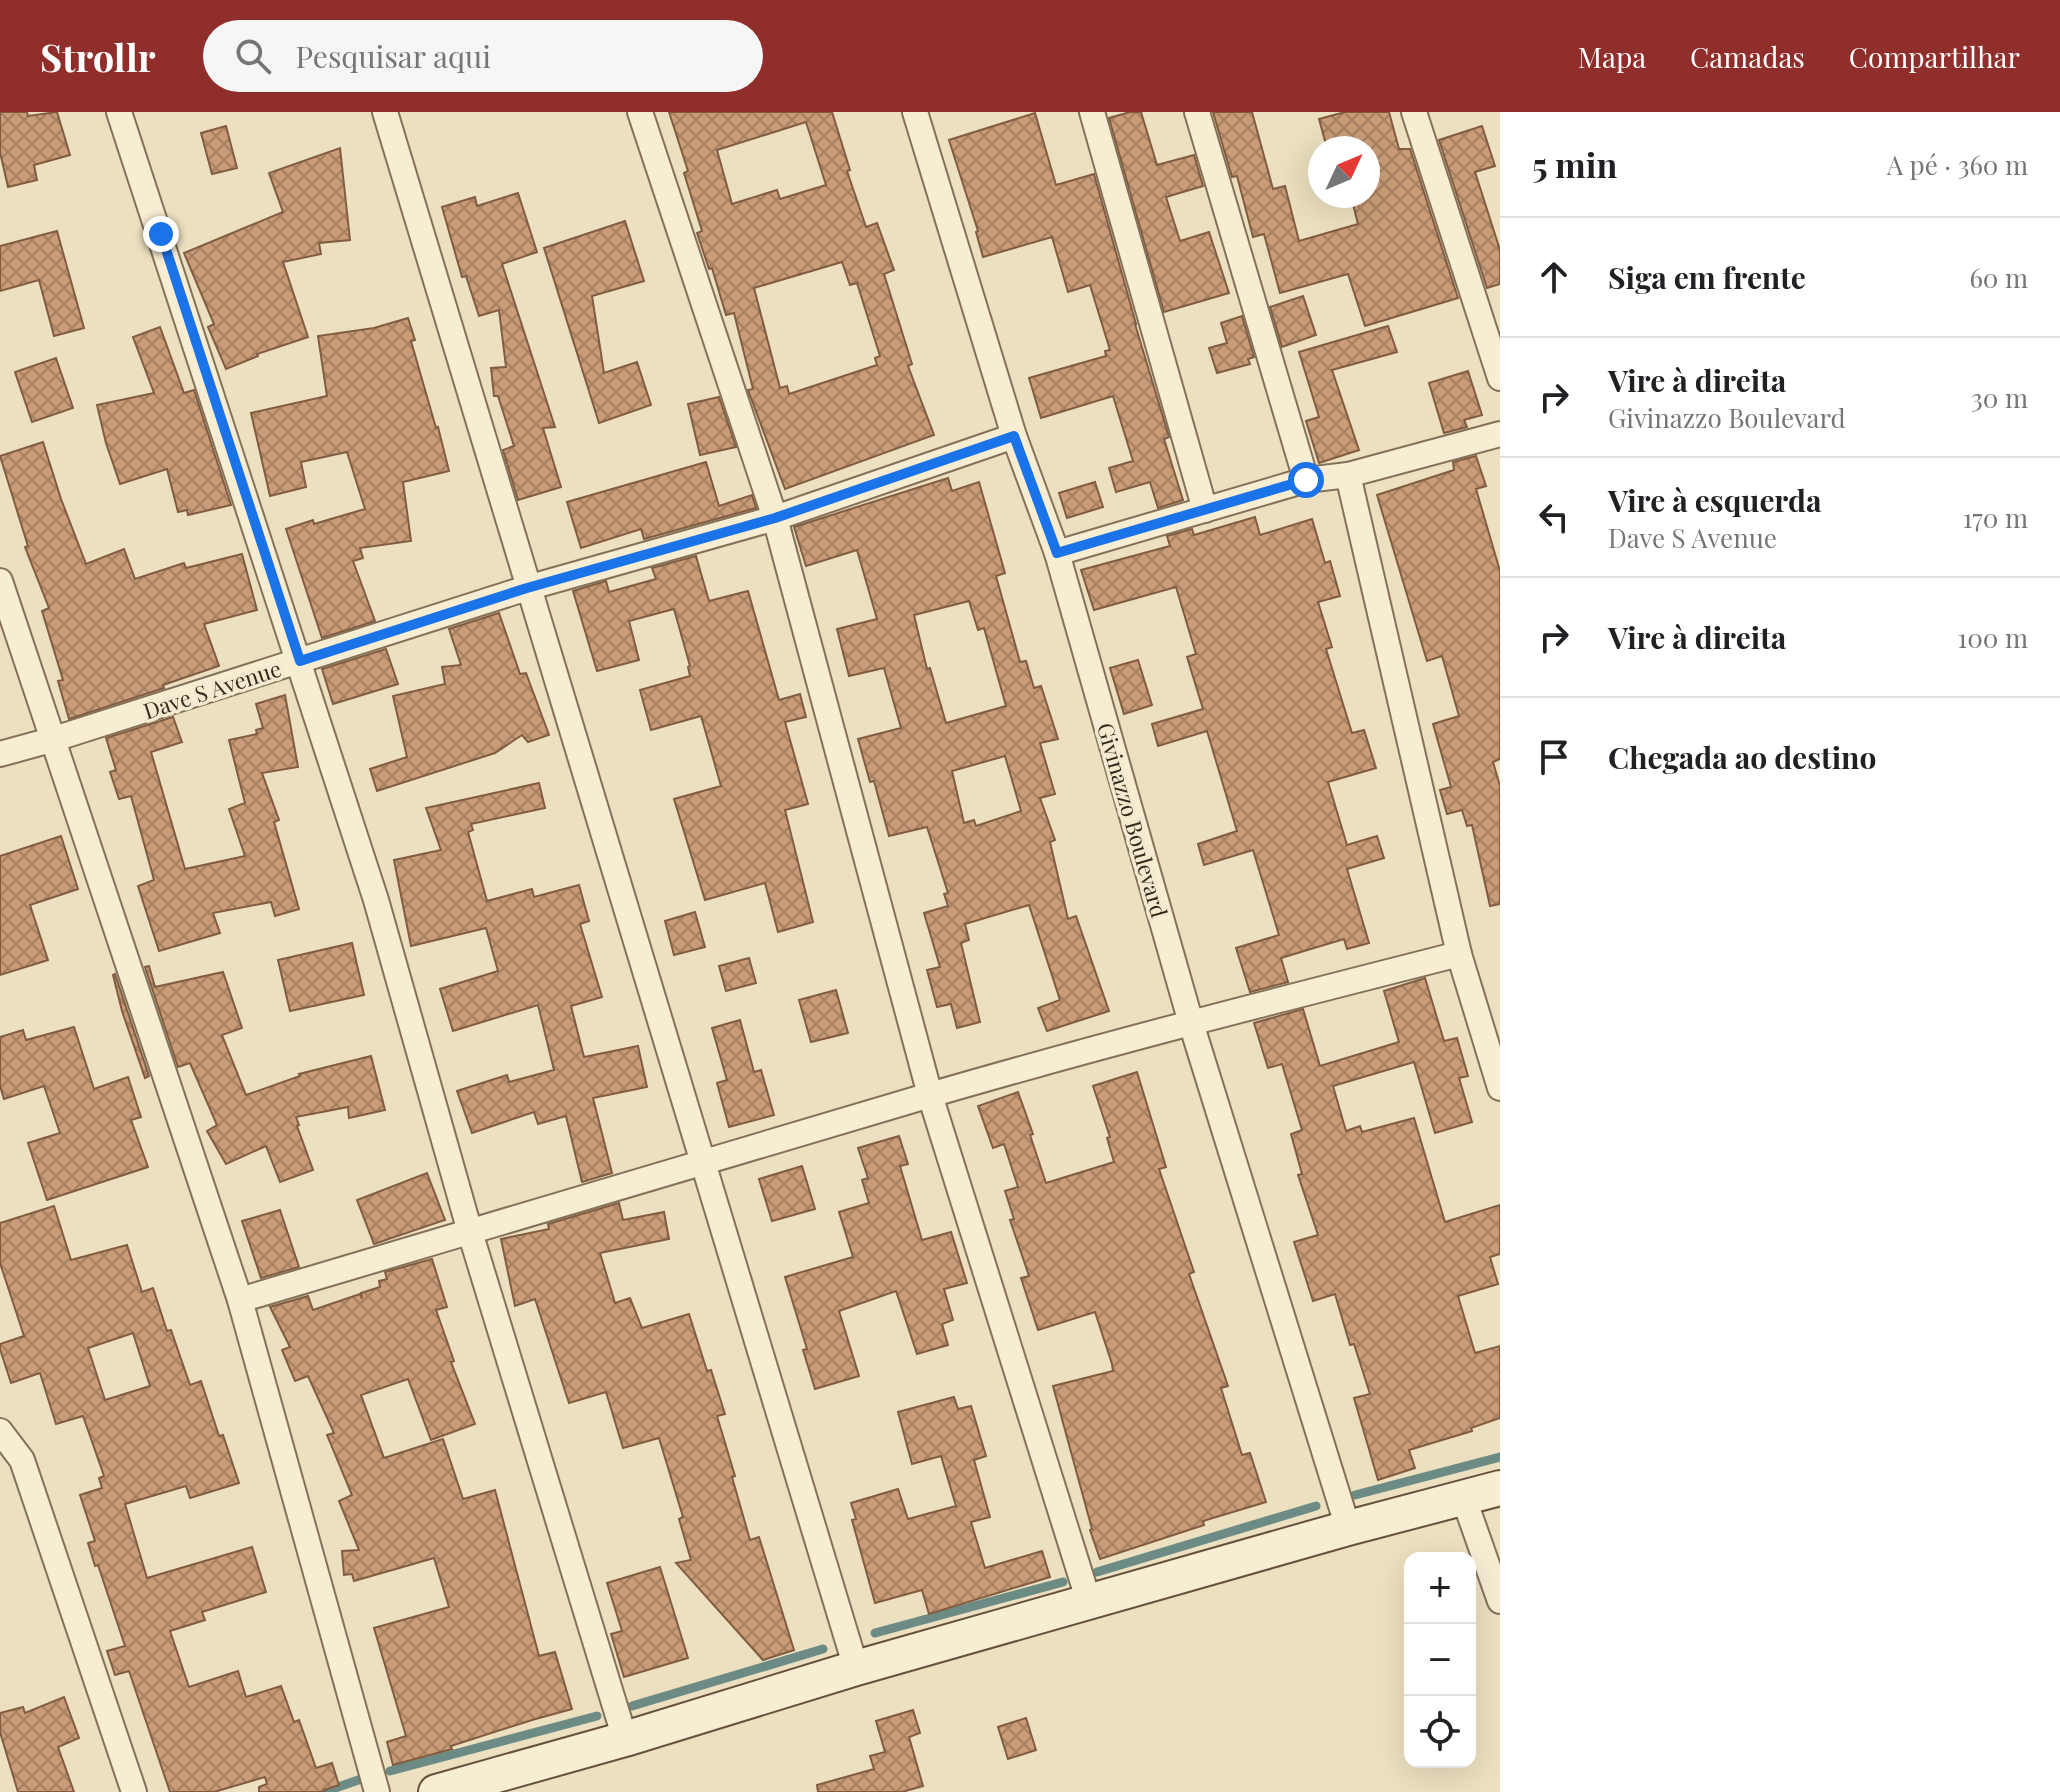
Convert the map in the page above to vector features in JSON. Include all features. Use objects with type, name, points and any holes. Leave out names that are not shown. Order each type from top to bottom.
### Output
[{"type":"street","points":[[119,112],[376,900],[470,1232],[625,1739]]},
{"type":"street","points":[[385,112],[856,1668]]},
{"type":"street","points":[[640,112],[775,518],[930,1095],[1089,1602]]},
{"type":"street","name":"Givinazzo Boulevard","points":[[915,112],[1014,436],[1057,553],[1191,1023],[1348,1528]]},
{"type":"street","points":[[1092,112],[1205,510]]},
{"type":"street","points":[[1197,112],[1306,480]]},
{"type":"street","points":[[1414,112],[1500,378]]},
{"type":"street","points":[[1057,553],[1306,480],[1348,475],[1500,434]]},
{"type":"street","name":"Dave S Avenue","points":[[0,754],[527,588],[775,518],[1014,436]]},
{"type":"street","points":[[1348,475],[1459,954],[1500,1088]]},
{"type":"street","points":[[0,581],[240,1300],[377,1792]]},
{"type":"street","points":[[240,1300],[571,1199],[930,1095],[1459,954]]},
{"type":"street","points":[[0,1431],[22,1460],[134,1792]]},
{"type":"street","points":[[436,1792],[625,1739],[856,1668],[1500,1488]]},
{"type":"street","points":[[1464,1499],[1500,1601]]},
{"type":"building","points":[[0,112],[27,112],[28,116],[57,112],[70,155],[34,165],[37,180],[8,187],[0,152]]},
{"type":"building","points":[[669,112],[832,112],[866,227],[877,223],[894,270],[884,274],[912,364],[908,366],[934,435],[785,489],[748,390],[753,389],[734,313],[726,315],[712,268],[709,269],[697,233],[702,231],[684,173],[688,171]],"holes":[[[806,122],[826,185],[780,199],[777,190],[732,204],[717,150]],[[842,262],[850,285],[857,283],[880,356],[875,358],[877,365],[789,394],[787,386],[780,388],[754,288]]]},
{"type":"building","points":[[1141,112],[1157,165],[1194,155],[1203,186],[1166,197],[1180,241],[1209,232],[1229,293],[1164,312],[1109,118]]},
{"type":"building","points":[[1213,112],[1252,112],[1273,189],[1285,186],[1299,241],[1358,224],[1354,208],[1380,208],[1380,136],[1324,136],[1319,119],[1345,112],[1389,112],[1399,149],[1410,149],[1458,298],[1365,326],[1348,274],[1280,293],[1264,234],[1253,237],[1237,176],[1232,177]]},
{"type":"building","points":[[1035,113],[1056,185],[1094,174],[1169,437],[1164,439],[1183,500],[1158,508],[1150,482],[1116,492],[1109,468],[1133,461],[1113,396],[1041,418],[1029,378],[1106,356],[1105,351],[1110,350],[1090,285],[1068,292],[1052,237],[983,257],[978,231],[949,140]]},
{"type":"building","points":[[226,126],[237,168],[212,174],[201,133]]},
{"type":"building","points":[[1482,126],[1495,166],[1475,172],[1500,250],[1500,284],[1487,288],[1439,140]]},
{"type":"building","points":[[340,148],[350,240],[319,243],[321,254],[283,262],[308,337],[257,354],[226,369],[208,327],[214,324],[184,253],[283,212],[269,173]]},
{"type":"building","points":[[518,193],[537,252],[502,264],[555,427],[543,428],[561,487],[518,500],[503,450],[514,446],[498,396],[494,396],[491,368],[506,367],[499,310],[479,316],[466,276],[462,277],[442,207],[475,197],[477,206]]},
{"type":"building","points":[[625,221],[644,281],[592,296],[604,373],[637,362],[651,405],[599,423],[544,248]]},
{"type":"building","points":[[57,231],[84,328],[54,336],[39,280],[0,291],[0,246]]},
{"type":"building","points":[[1303,296],[1316,335],[1282,347],[1270,307]]},
{"type":"building","points":[[1242,316],[1254,357],[1248,359],[1250,364],[1217,373],[1209,348],[1227,343],[1221,323]]},
{"type":"building","points":[[408,318],[415,340],[411,341],[449,471],[403,482],[411,541],[360,548],[363,558],[353,561],[375,621],[322,638],[286,529],[365,509],[347,452],[301,462],[306,487],[270,496],[251,413],[327,396],[318,336],[374,328]]},
{"type":"building","points":[[1388,326],[1397,352],[1332,370],[1359,450],[1319,463],[1306,421],[1319,417],[1299,352]]},
{"type":"building","points":[[160,327],[184,393],[194,390],[231,505],[188,515],[187,510],[178,512],[167,469],[120,484],[97,405],[154,393],[133,337]]},
{"type":"building","points":[[56,358],[73,408],[32,422],[15,372]]},
{"type":"building","points":[[1468,371],[1482,415],[1464,420],[1467,427],[1444,433],[1429,383]]},
{"type":"building","points":[[719,397],[736,447],[700,455],[688,404]]},
{"type":"building","points":[[43,442],[86,564],[124,549],[135,579],[184,563],[186,568],[242,554],[257,610],[204,624],[219,666],[163,685],[164,688],[69,719],[58,681],[63,680],[42,611],[49,608],[25,547],[28,546],[0,456]]},
{"type":"building","points":[[1476,456],[1486,486],[1476,489],[1500,571],[1500,759],[1493,762],[1500,786],[1500,904],[1490,906],[1472,825],[1467,826],[1462,810],[1447,814],[1440,790],[1451,787],[1433,724],[1459,716],[1442,656],[1427,661],[1377,495],[1454,470],[1453,462]]},
{"type":"building","points":[[706,462],[719,506],[752,495],[756,508],[644,539],[641,529],[581,548],[567,502]]},
{"type":"building","points":[[948,478],[952,491],[979,482],[1005,573],[996,576],[1020,662],[1026,661],[1034,688],[1041,686],[1058,739],[1040,743],[1055,794],[1040,798],[1055,840],[1050,842],[1068,919],[1076,916],[1109,1011],[1047,1031],[1038,1008],[1060,1000],[1029,905],[965,924],[969,940],[961,943],[980,1022],[957,1028],[951,1004],[937,1007],[927,970],[940,967],[924,913],[948,906],[944,894],[948,893],[927,827],[889,836],[874,781],[870,782],[858,739],[901,728],[884,668],[849,676],[837,629],[877,619],[857,550],[806,566],[794,527]],"holes":[[[969,601],[978,630],[984,628],[1006,706],[946,723],[930,668],[927,669],[914,615]],[[1005,756],[1021,811],[976,826],[974,820],[964,823],[952,771]]]},
{"type":"building","points":[[1095,482],[1103,507],[1067,518],[1059,493]]},
{"type":"building","points":[[1255,517],[1260,535],[1312,519],[1325,563],[1330,561],[1340,596],[1318,602],[1332,647],[1326,649],[1352,733],[1364,730],[1376,768],[1328,782],[1347,845],[1377,836],[1384,858],[1347,869],[1369,943],[1347,949],[1344,939],[1281,958],[1288,982],[1250,992],[1236,948],[1279,935],[1253,850],[1204,865],[1198,844],[1237,831],[1207,731],[1158,746],[1152,724],[1203,709],[1187,657],[1196,654],[1176,587],[1094,610],[1081,570],[1170,546],[1167,536],[1192,529],[1194,535]]},
{"type":"building","points":[[696,556],[709,601],[748,591],[779,700],[800,694],[806,717],[785,722],[808,804],[785,810],[813,922],[778,932],[765,883],[705,900],[674,799],[721,786],[701,716],[651,730],[640,690],[690,676],[674,609],[629,621],[639,660],[597,671],[573,591],[606,581],[609,592],[656,579],[652,568]]},
{"type":"building","points":[[499,613],[520,674],[526,673],[549,735],[528,742],[522,735],[495,753],[377,791],[370,769],[407,757],[393,696],[445,684],[442,667],[461,665],[449,629]]},
{"type":"building","points":[[386,649],[398,684],[333,704],[322,669]]},
{"type":"building","points":[[1138,660],[1152,705],[1124,714],[1110,668]]},
{"type":"building","points":[[285,695],[298,767],[262,773],[279,820],[274,822],[299,909],[275,916],[271,902],[213,913],[220,933],[159,951],[138,886],[154,880],[131,796],[119,799],[110,772],[116,770],[106,738],[173,717],[182,742],[151,752],[185,869],[245,856],[229,809],[245,803],[229,740],[257,734],[256,730],[263,728],[256,704]]},
{"type":"building","points":[[539,783],[545,808],[471,824],[473,830],[468,832],[487,901],[532,889],[534,897],[579,885],[589,921],[580,924],[602,997],[571,1006],[584,1057],[638,1046],[647,1087],[593,1098],[612,1173],[582,1182],[566,1116],[538,1124],[534,1112],[472,1133],[457,1091],[507,1075],[509,1082],[554,1070],[538,1005],[453,1031],[440,989],[498,971],[486,928],[411,946],[394,860],[441,850],[426,808]]},
{"type":"building","points":[[61,836],[78,889],[30,905],[48,960],[0,975],[0,856]]},
{"type":"building","points":[[695,912],[705,947],[674,955],[665,921]]},
{"type":"building","points":[[352,943],[364,995],[290,1011],[278,960]]},
{"type":"building","points":[[749,958],[756,983],[726,991],[719,966]]},
{"type":"building","points":[[149,966],[155,987],[223,972],[242,1028],[222,1035],[246,1095],[299,1074],[371,1056],[385,1110],[349,1118],[348,1107],[296,1117],[313,1170],[280,1182],[266,1146],[226,1164],[207,1131],[217,1125],[190,1063],[178,1067],[145,967]]},
{"type":"building","points":[[115,974],[149,1076],[145,1078],[122,1011]]},
{"type":"building","points":[[1425,978],[1444,1041],[1457,1038],[1468,1076],[1459,1078],[1472,1122],[1435,1133],[1414,1062],[1333,1086],[1346,1131],[1360,1126],[1362,1132],[1414,1118],[1445,1222],[1500,1205],[1500,1254],[1490,1257],[1498,1284],[1458,1296],[1475,1353],[1500,1346],[1500,1418],[1471,1428],[1472,1431],[1409,1450],[1415,1468],[1378,1480],[1354,1398],[1370,1394],[1354,1344],[1350,1345],[1335,1294],[1313,1301],[1294,1242],[1318,1235],[1298,1175],[1302,1174],[1291,1134],[1302,1130],[1282,1064],[1268,1068],[1254,1023],[1303,1009],[1320,1066],[1399,1042],[1384,991]]},
{"type":"building","points":[[836,990],[848,1033],[811,1042],[799,1000]]},
{"type":"building","points":[[740,1020],[754,1072],[761,1070],[774,1115],[729,1127],[717,1083],[727,1080],[712,1028]]},
{"type":"building","points":[[74,1027],[94,1089],[128,1077],[141,1117],[131,1120],[148,1167],[47,1200],[28,1143],[60,1133],[44,1086],[4,1099],[0,1086],[0,1037],[23,1030],[26,1040]]},
{"type":"building","points":[[1137,1072],[1166,1167],[1159,1169],[1194,1272],[1189,1274],[1228,1386],[1221,1388],[1242,1455],[1250,1453],[1266,1502],[1203,1521],[1204,1525],[1100,1559],[1053,1386],[1113,1371],[1112,1364],[1095,1312],[1038,1330],[1021,1278],[1029,1276],[1010,1220],[1014,1219],[1005,1191],[1018,1187],[1004,1144],[993,1148],[978,1106],[1018,1092],[1046,1183],[1114,1162],[1107,1138],[1110,1137],[1093,1086]]},
{"type":"building","points":[[899,1136],[908,1164],[900,1166],[922,1240],[951,1232],[967,1283],[944,1289],[953,1320],[942,1324],[948,1345],[917,1354],[896,1291],[839,1311],[859,1376],[815,1389],[803,1350],[807,1349],[785,1277],[853,1257],[839,1212],[869,1203],[862,1180],[868,1178],[858,1148]]},
{"type":"building","points":[[802,1166],[815,1209],[772,1221],[759,1179]]},
{"type":"building","points":[[427,1173],[445,1220],[374,1244],[357,1200]]},
{"type":"building","points":[[619,1203],[623,1220],[664,1212],[669,1239],[600,1253],[615,1303],[630,1298],[642,1328],[689,1314],[725,1414],[717,1416],[750,1540],[759,1537],[794,1650],[763,1660],[676,1563],[691,1560],[679,1519],[683,1517],[659,1438],[623,1448],[606,1392],[569,1403],[535,1299],[515,1306],[501,1239],[549,1229],[548,1224]]},
{"type":"building","points":[[54,1206],[71,1260],[127,1245],[142,1292],[153,1288],[190,1385],[201,1381],[239,1483],[190,1498],[186,1486],[125,1504],[147,1578],[252,1547],[266,1592],[202,1612],[205,1620],[170,1631],[189,1687],[238,1671],[246,1697],[281,1686],[294,1722],[299,1720],[316,1768],[332,1763],[339,1785],[325,1792],[259,1792],[259,1787],[267,1784],[265,1777],[214,1792],[170,1792],[129,1671],[115,1675],[107,1651],[125,1646],[88,1543],[95,1541],[80,1495],[102,1488],[99,1478],[104,1476],[83,1416],[56,1424],[40,1373],[11,1383],[0,1349],[0,1344],[24,1336],[0,1263],[0,1223]],"holes":[[[133,1333],[150,1386],[105,1400],[88,1348]]]},
{"type":"building","points":[[280,1210],[299,1267],[261,1278],[242,1221]]},
{"type":"building","points":[[432,1259],[447,1307],[436,1310],[454,1361],[451,1362],[475,1424],[431,1440],[408,1379],[361,1395],[384,1458],[443,1439],[463,1499],[495,1490],[539,1656],[555,1652],[572,1709],[393,1765],[387,1742],[406,1736],[374,1628],[449,1607],[434,1558],[354,1581],[352,1574],[344,1575],[342,1551],[359,1550],[339,1501],[352,1495],[327,1435],[334,1433],[308,1376],[295,1381],[282,1350],[290,1347],[270,1307],[308,1296],[313,1310],[360,1294],[362,1299],[361,1293],[380,1287],[379,1281],[387,1279],[385,1272]]},
{"type":"building","points":[[954,1397],[958,1409],[971,1406],[986,1456],[974,1460],[990,1517],[971,1522],[985,1568],[1042,1551],[1050,1577],[929,1614],[922,1590],[875,1603],[852,1520],[856,1519],[851,1503],[898,1489],[908,1519],[956,1506],[941,1456],[912,1464],[898,1412]]},
{"type":"building","points":[[660,1567],[688,1658],[624,1677],[611,1634],[622,1631],[607,1583]]},
{"type":"building","points":[[64,1697],[79,1738],[58,1747],[74,1792],[18,1792],[0,1732],[0,1713],[23,1707],[25,1713]]},
{"type":"building","points":[[913,1710],[920,1733],[909,1737],[923,1786],[902,1792],[818,1792],[817,1785],[874,1769],[870,1756],[885,1752],[876,1721]]},
{"type":"building","points":[[1026,1718],[1036,1750],[1008,1759],[998,1727]]},
{"type":"waterway","points":[[1355,1495],[1500,1457]]},
{"type":"waterway","points":[[1097,1572],[1316,1506]]},
{"type":"waterway","points":[[875,1633],[1063,1582]]},
{"type":"waterway","points":[[632,1706],[823,1649]]},
{"type":"waterway","points":[[390,1771],[597,1716]]},
{"type":"waterway","points":[[324,1792],[364,1778]]},
{"type":"route","points":[[161,234],[300,661],[527,588],[775,518],[1014,436],[1057,553],[1306,480]]}]
